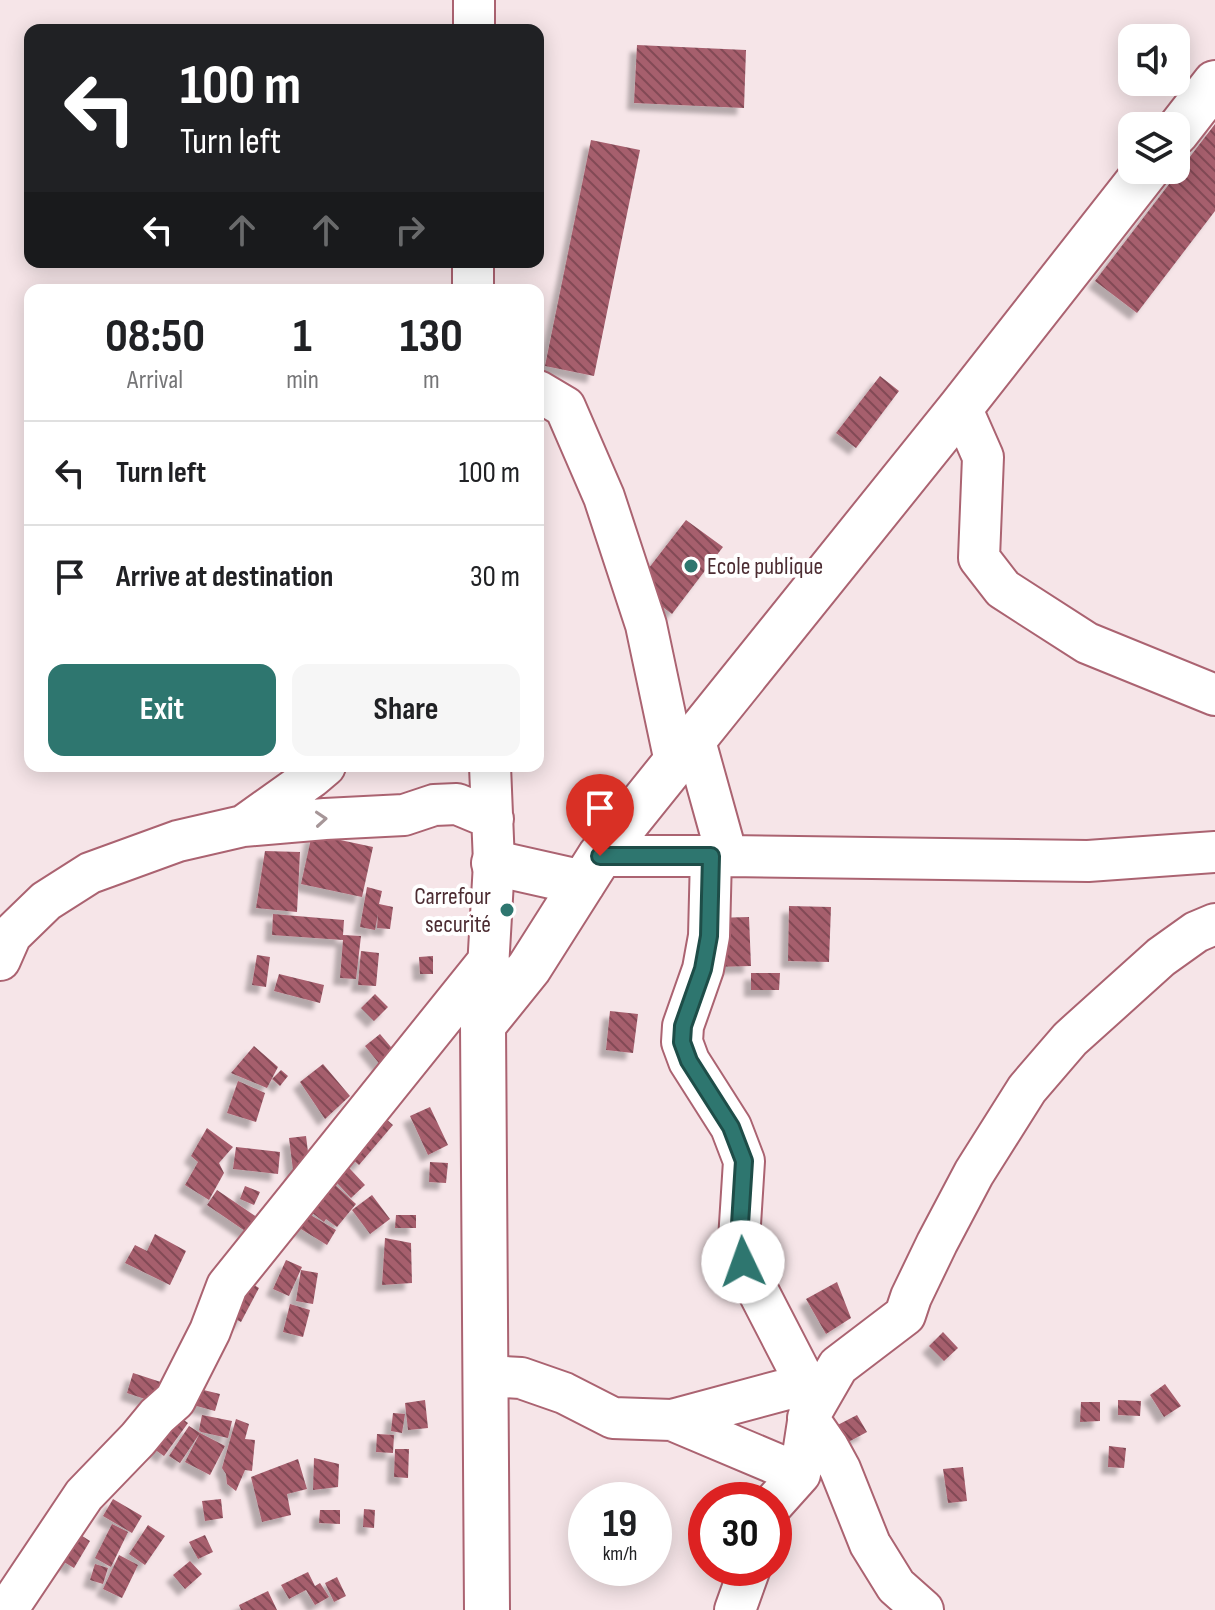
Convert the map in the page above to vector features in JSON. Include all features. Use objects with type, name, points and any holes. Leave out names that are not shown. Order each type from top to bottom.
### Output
[{"type":"main road","points":[[1190,115],[1215,83]]},
{"type":"main road","points":[[487,1610],[483,1025],[529,968],[591,870],[1136,184]]},
{"type":"main road","points":[[494,863],[591,870]]},
{"type":"street","points":[[474,0],[474,24]]},
{"type":"street","points":[[544,395],[565,407],[604,497],[719,856],[703,969],[683,1026],[682,1042],[689,1061],[731,1127],[744,1161],[739,1240],[743,1262],[840,1469],[870,1544],[896,1586],[923,1610]]},
{"type":"street","points":[[961,407],[983,457],[979,558],[1003,589],[1087,643],[1215,695]]},
{"type":"street","points":[[243,826],[318,772]]},
{"type":"street","points":[[483,1025],[494,863],[490,772]]},
{"type":"street","points":[[0,960],[11,935],[46,901],[90,873],[178,841],[243,826],[404,815],[434,805],[457,804],[493,819]]},
{"type":"street","points":[[591,870],[719,856],[1088,861],[1215,852]]},
{"type":"street","points":[[789,1482],[807,1401],[838,1366],[905,1315],[937,1243],[974,1173],[1027,1089],[1070,1039],[1161,957],[1196,932],[1215,924]]},
{"type":"street","points":[[7,1610],[84,1495],[175,1400],[210,1331],[227,1286],[489,960]]},
{"type":"street","points":[[486,1376],[521,1378],[564,1393],[613,1418],[672,1420],[807,1401]]},
{"type":"street","points":[[672,1420],[775,1482]]},
{"type":"street","points":[[735,1610],[744,1586]]},
{"type":"building","points":[[637,45],[746,50],[744,108],[634,103]]},
{"type":"building","points":[[1215,124],[1215,211],[1137,313],[1095,281],[1169,184],[1190,184],[1190,157]]},
{"type":"building","points":[[591,140],[640,150],[594,376],[545,366]]},
{"type":"building","points":[[880,376],[899,391],[856,448],[836,433]]},
{"type":"building","points":[[686,520],[723,547],[672,614],[635,586]]},
{"type":"building","points":[[312,834],[373,847],[362,897],[301,884]]},
{"type":"building","points":[[265,851],[300,852],[297,912],[256,908]]},
{"type":"building","points":[[367,887],[382,891],[379,904],[393,907],[390,929],[377,928],[378,914],[375,930],[360,927]]},
{"type":"building","points":[[789,906],[831,907],[829,962],[788,961]]},
{"type":"building","points":[[273,914],[344,920],[343,935],[361,936],[356,979],[340,978],[343,940],[272,935]]},
{"type":"building","points":[[749,917],[751,966],[714,967],[713,918]]},
{"type":"building","points":[[361,951],[379,953],[376,986],[358,985]]},
{"type":"building","points":[[257,955],[270,957],[266,987],[252,985]]},
{"type":"building","points":[[433,956],[433,974],[420,974],[419,957]]},
{"type":"building","points":[[751,973],[780,973],[779,990],[751,990]]},
{"type":"building","points":[[279,974],[324,985],[320,1003],[274,991]]},
{"type":"building","points":[[375,994],[388,1007],[374,1021],[361,1008]]},
{"type":"building","points":[[610,1011],[638,1014],[633,1053],[606,1050]]},
{"type":"building","points":[[380,1034],[401,1059],[386,1072],[365,1046]]},
{"type":"building","points":[[254,1046],[278,1067],[267,1088],[231,1073]]},
{"type":"building","points":[[323,1064],[350,1096],[325,1119],[300,1082]]},
{"type":"building","points":[[281,1070],[288,1076],[280,1086],[272,1079]]},
{"type":"building","points":[[238,1081],[265,1093],[256,1122],[227,1113]]},
{"type":"building","points":[[430,1107],[448,1145],[428,1155],[410,1116]]},
{"type":"building","points":[[378,1112],[393,1125],[359,1165],[344,1152]]},
{"type":"building","points":[[207,1128],[233,1147],[219,1163],[224,1173],[209,1200],[185,1185],[198,1162],[191,1156]]},
{"type":"building","points":[[306,1136],[311,1176],[294,1178],[289,1138]]},
{"type":"building","points":[[236,1147],[280,1152],[278,1174],[233,1169]]},
{"type":"building","points":[[339,1157],[365,1185],[351,1198],[325,1170]]},
{"type":"building","points":[[430,1162],[448,1163],[446,1183],[429,1182]]},
{"type":"building","points":[[323,1174],[356,1204],[337,1227],[326,1219],[324,1222],[298,1202]]},
{"type":"building","points":[[245,1186],[260,1192],[254,1205],[240,1199]]},
{"type":"building","points":[[217,1190],[261,1220],[251,1235],[207,1205]]},
{"type":"building","points":[[372,1195],[390,1219],[370,1234],[352,1210]]},
{"type":"building","points":[[297,1207],[336,1230],[327,1245],[288,1221]]},
{"type":"building","points":[[396,1215],[416,1215],[416,1228],[395,1228]]},
{"type":"building","points":[[155,1234],[186,1251],[170,1285],[125,1263],[135,1245],[147,1251]]},
{"type":"building","points":[[385,1238],[411,1243],[412,1283],[382,1285]]},
{"type":"building","points":[[286,1260],[302,1267],[289,1296],[273,1289]]},
{"type":"building","points":[[301,1270],[318,1273],[313,1304],[296,1301]]},
{"type":"building","points":[[242,1278],[259,1288],[241,1322],[224,1313]]},
{"type":"building","points":[[837,1282],[851,1318],[826,1334],[806,1299]]},
{"type":"building","points":[[290,1304],[310,1310],[303,1337],[283,1332]]},
{"type":"building","points":[[943,1332],[958,1348],[944,1361],[929,1346]]},
{"type":"building","points":[[133,1373],[170,1385],[163,1405],[127,1393]]},
{"type":"building","points":[[1165,1384],[1181,1406],[1164,1417],[1150,1395]]},
{"type":"building","points":[[187,1386],[220,1394],[215,1411],[182,1402]]},
{"type":"building","points":[[425,1400],[428,1428],[408,1430],[405,1403]]},
{"type":"building","points":[[1118,1400],[1141,1401],[1140,1416],[1118,1415]]},
{"type":"building","points":[[1081,1402],[1100,1402],[1100,1421],[1080,1422]]},
{"type":"building","points":[[171,1411],[188,1423],[164,1456],[147,1444]]},
{"type":"building","points":[[393,1413],[405,1414],[402,1433],[391,1431]]},
{"type":"building","points":[[202,1415],[232,1421],[228,1438],[201,1432]]},
{"type":"building","points":[[857,1415],[867,1432],[837,1448],[828,1430]]},
{"type":"building","points":[[236,1419],[249,1424],[245,1439],[255,1440],[252,1471],[245,1470],[236,1491],[227,1484],[222,1468]]},
{"type":"building","points":[[189,1426],[200,1433],[180,1463],[169,1456]]},
{"type":"building","points":[[200,1433],[225,1446],[210,1475],[185,1462]]},
{"type":"building","points":[[377,1434],[394,1435],[393,1453],[376,1452]]},
{"type":"building","points":[[1109,1446],[1126,1448],[1124,1468],[1108,1467]]},
{"type":"building","points":[[395,1449],[409,1449],[408,1478],[394,1477]]},
{"type":"building","points":[[314,1458],[339,1464],[338,1487],[313,1490]]},
{"type":"building","points":[[298,1459],[307,1489],[287,1494],[291,1515],[262,1522],[251,1477]]},
{"type":"building","points":[[963,1467],[967,1501],[948,1503],[943,1469]]},
{"type":"building","points":[[113,1499],[142,1516],[132,1533],[103,1516]]},
{"type":"building","points":[[221,1499],[223,1518],[205,1521],[202,1501]]},
{"type":"building","points":[[364,1509],[375,1510],[374,1528],[363,1527]]},
{"type":"building","points":[[320,1510],[340,1510],[340,1524],[319,1523]]},
{"type":"building","points":[[112,1524],[128,1532],[111,1567],[95,1558]]},
{"type":"building","points":[[148,1525],[165,1536],[145,1565],[129,1554]]},
{"type":"building","points":[[76,1532],[90,1541],[74,1568],[59,1559]]},
{"type":"building","points":[[205,1535],[213,1552],[198,1559],[189,1542]]},
{"type":"building","points":[[119,1555],[138,1565],[122,1598],[103,1589]]},
{"type":"building","points":[[190,1561],[202,1574],[185,1589],[173,1575]]},
{"type":"building","points":[[95,1564],[108,1568],[103,1584],[90,1580]]},
{"type":"building","points":[[308,1572],[315,1586],[320,1583],[329,1597],[315,1605],[306,1590],[289,1599],[281,1585]]},
{"type":"building","points":[[337,1577],[346,1596],[334,1602],[325,1583]]},
{"type":"building","points":[[268,1591],[277,1610],[241,1610],[239,1605]]},
{"type":"place","name":"Ecole publique","points":[[691,566]]},
{"type":"place","name":"Carrefour securité","points":[[507,910]]},
{"type":"route","points":[[600,856],[711,856],[709,936],[703,969],[683,1026],[682,1042],[689,1061],[731,1127],[744,1161],[739,1240],[743,1262]]}]
